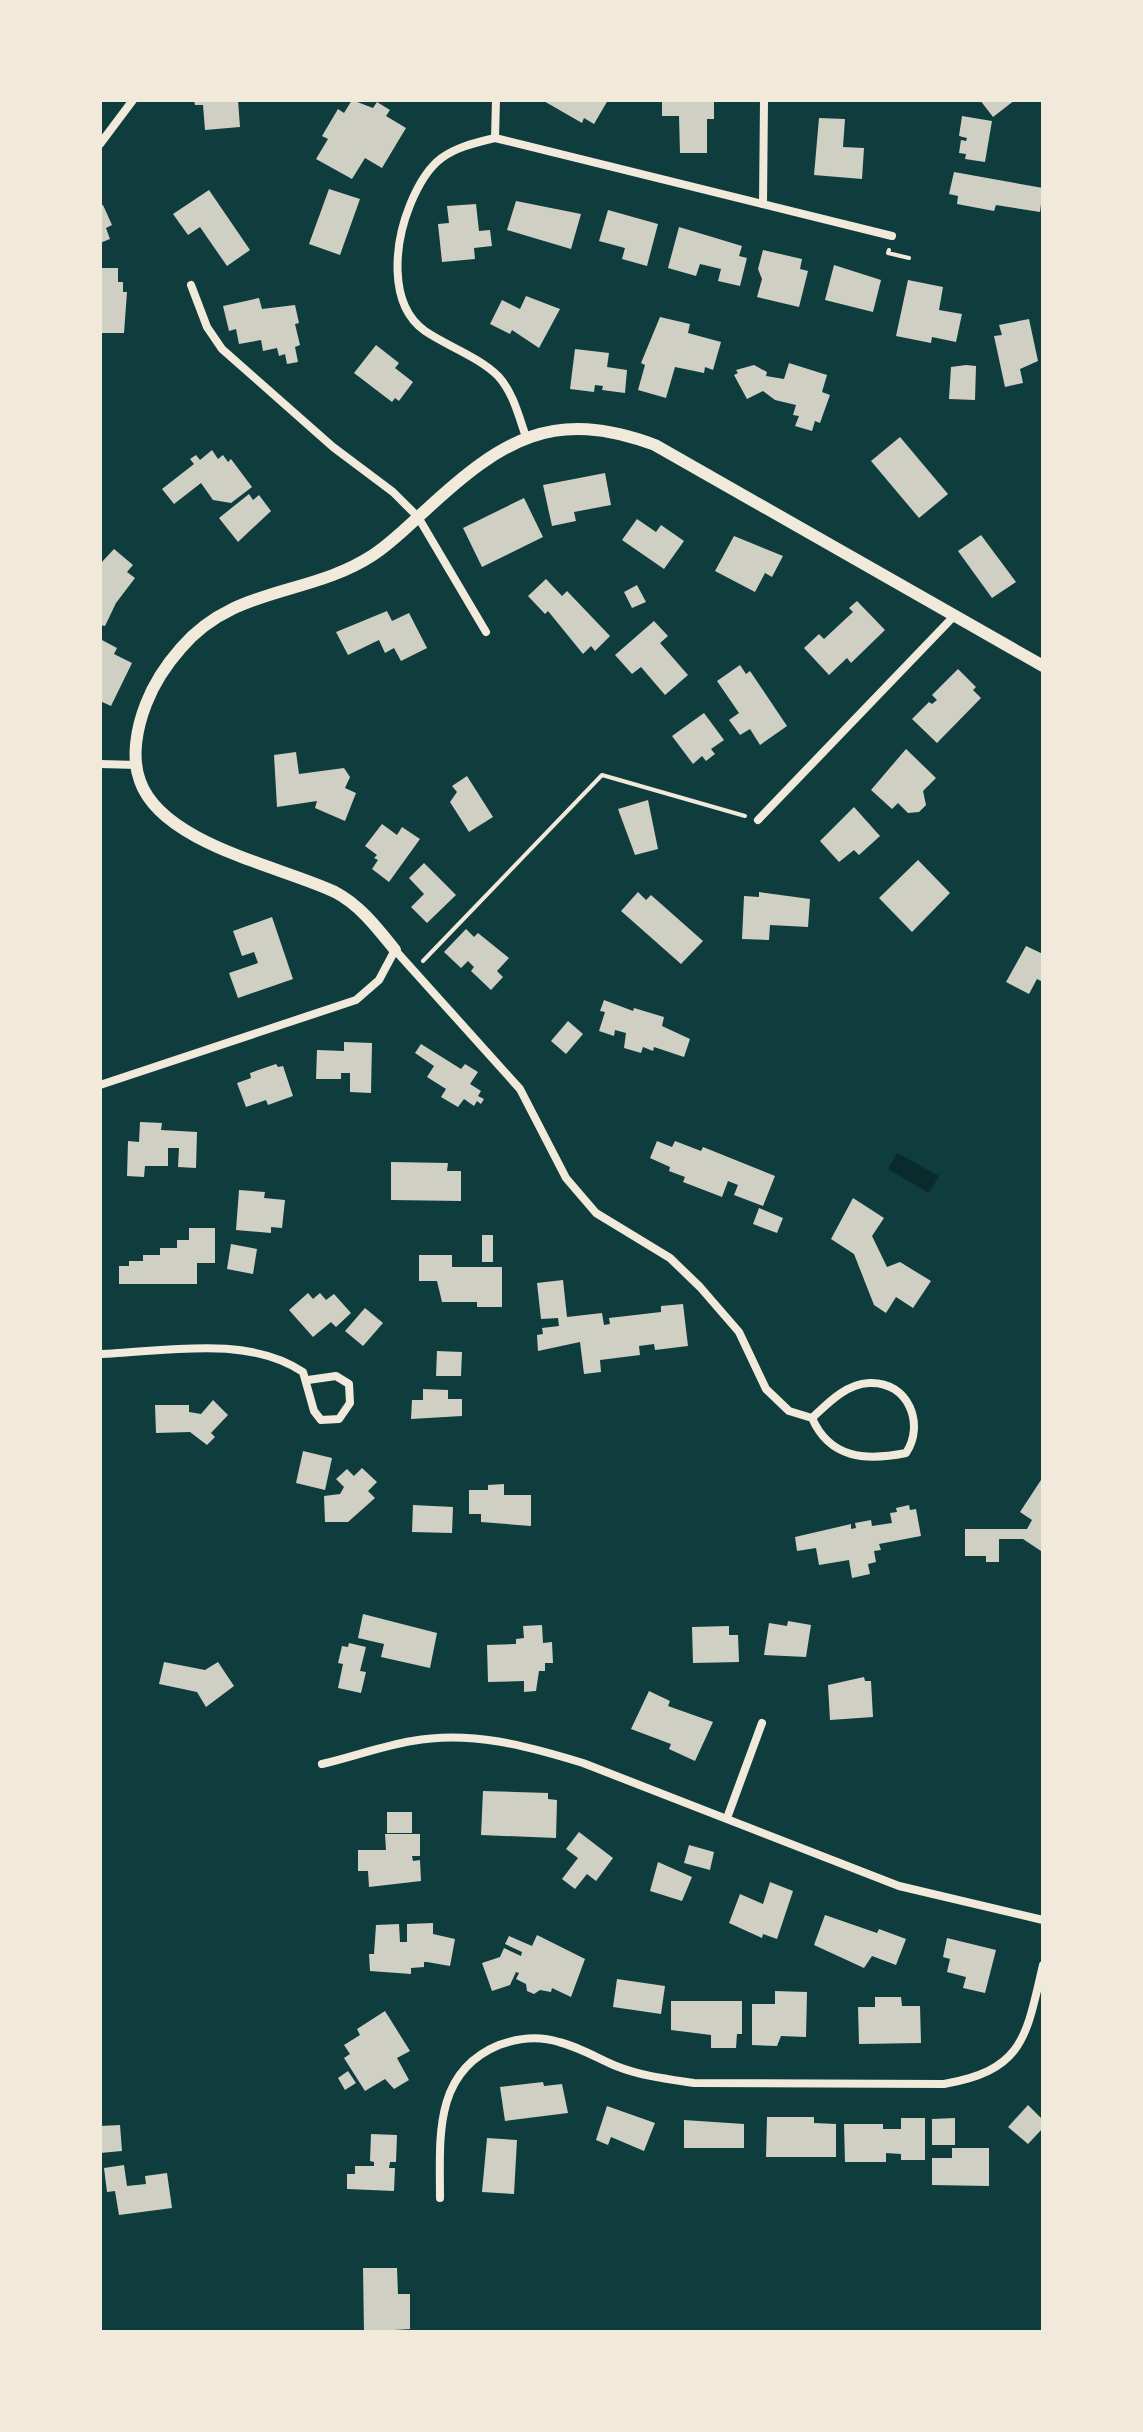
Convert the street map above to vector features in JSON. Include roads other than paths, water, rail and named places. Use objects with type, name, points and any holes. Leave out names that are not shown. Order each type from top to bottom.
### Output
[{"type":"street","points":[[100,144],[133,100]]},
{"type":"street","points":[[495,138],[496,100]]},
{"type":"street","points":[[763,204],[764,100]]},
{"type":"street","points":[[526,437],[516,404],[498,376],[421,328],[406,306],[398,281],[398,251],[405,218],[417,188],[434,162],[457,146],[495,138],[892,236]]},
{"type":"street","points":[[191,285],[207,327],[222,349],[333,447],[393,492],[418,517],[486,632]]},
{"type":"street","points":[[812,1418],[840,1392],[868,1383],[889,1386],[906,1399],[917,1420],[915,1439],[906,1453],[861,1457],[833,1446],[820,1436],[812,1418],[789,1411],[766,1389],[739,1332],[700,1287],[670,1258],[596,1213],[566,1178],[535,1126],[520,1089],[358,909],[337,893],[205,841],[170,821],[143,788],[137,765],[139,724],[148,700],[171,659],[207,622],[247,600],[350,568],[379,551],[481,461],[526,437],[565,430],[596,430],[629,435],[655,445],[1043,666]]},
{"type":"street","points":[[758,820],[955,615]]},
{"type":"street","points":[[100,764],[137,765]]},
{"type":"street","points":[[100,1085],[356,1000],[379,980],[395,950]]},
{"type":"street","points":[[100,1354],[209,1348],[276,1361],[299,1369],[308,1380],[318,1417],[327,1422],[339,1419],[350,1403],[349,1384],[336,1376],[308,1380]]},
{"type":"street","points":[[727,1818],[762,1723]]},
{"type":"street","points":[[322,1764],[413,1741],[494,1740],[583,1763],[899,1886],[1043,1920]]},
{"type":"street","points":[[440,2198],[440,2129],[451,2085],[467,2065],[485,2051],[505,2043],[532,2038],[556,2041],[629,2070],[694,2083],[944,2084],[977,2078],[1001,2065],[1019,2046],[1029,2023],[1043,1965]]},
{"type":"water","points":[[897,1153],[939,1176],[929,1193],[888,1169]]}]
